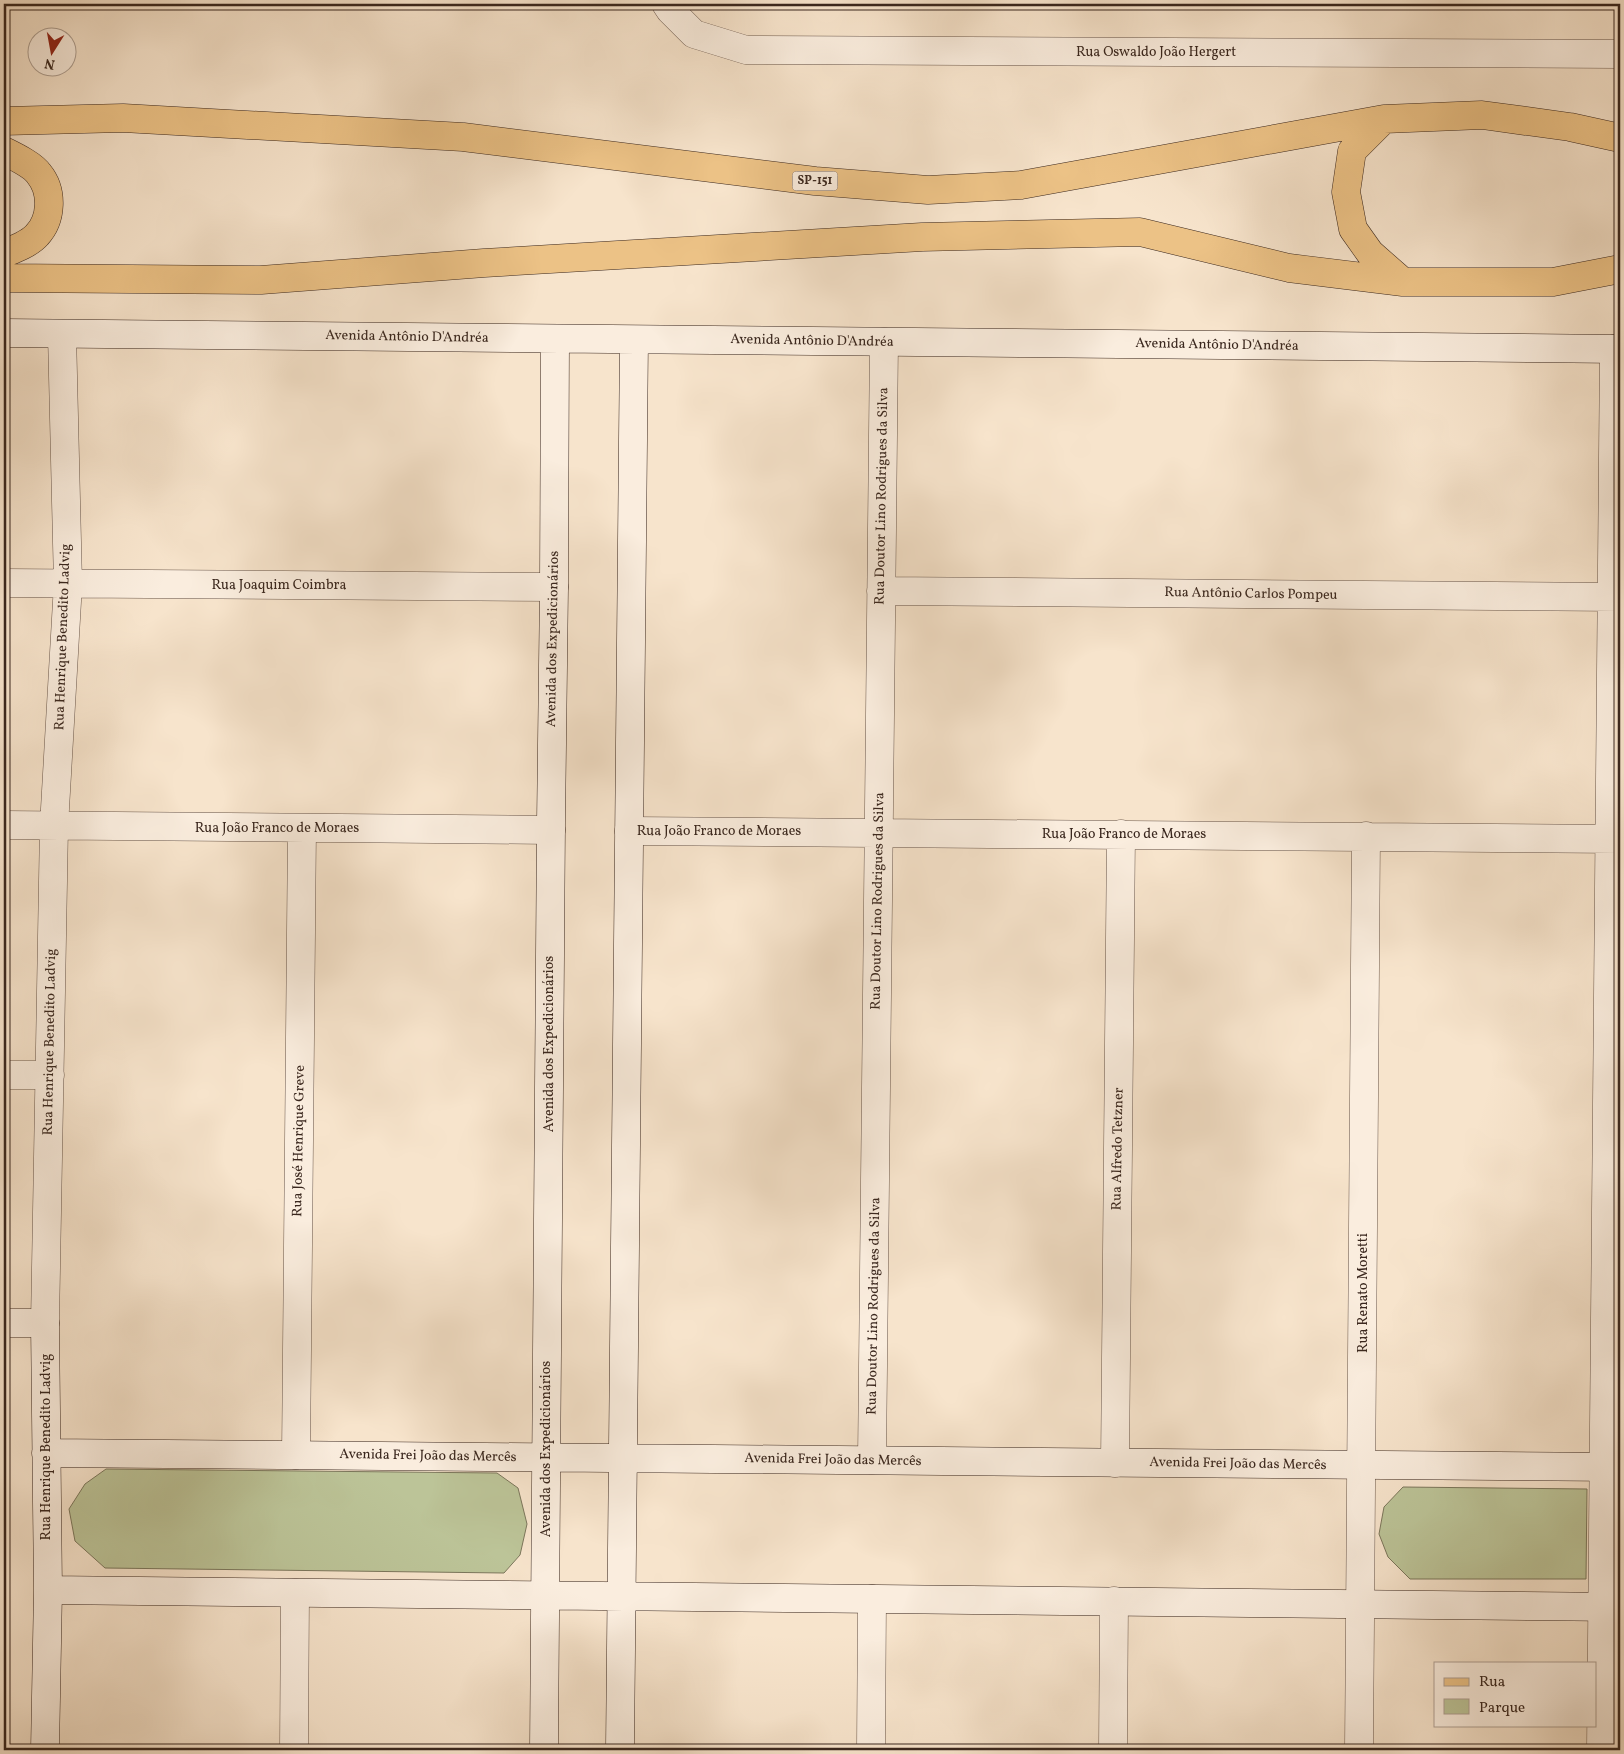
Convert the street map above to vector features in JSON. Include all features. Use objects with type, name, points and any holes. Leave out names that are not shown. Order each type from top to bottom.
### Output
[{"type":"main road","name":"SP-151","points":[[4,121],[123,118],[463,138],[815,180],[928,190],[1022,185],[1384,119],[1482,116],[1570,127],[1620,138]]},
{"type":"main road","points":[[1384,119],[1352,151],[1346,192],[1353,229],[1370,253],[1403,282]]},
{"type":"main road","points":[[4,151],[16,157],[39,174],[48,193],[49,213],[37,235],[13,250],[4,252]]},
{"type":"main road","points":[[4,278],[261,280],[484,263],[922,237],[1140,232],[1288,268],[1403,282],[1553,282],[1620,268]]},
{"type":"street","name":"Rua Oswaldo João Hergert","points":[[666,4],[694,34],[746,50],[1620,54]]},
{"type":"street","name":"Avenida Antônio D'Andréa","points":[[4,333],[1617,349]]},
{"type":"street","name":"Rua Henrique Benedito Ladvig","points":[[45,1750],[48,1590],[45,1323],[54,826],[68,584],[62,334]]},
{"type":"street","name":"Avenida dos Expedicionários","points":[[544,1750],[555,338]]},
{"type":"street","points":[[620,1750],[634,340]]},
{"type":"street","name":"Rua Doutor Lino Rodrigues da Silva","points":[[872,1460],[884,342]]},
{"type":"street","points":[[1601,1750],[1611,1606],[1617,349]]},
{"type":"street","name":"Rua Joaquim Coimbra","points":[[4,583],[554,587]]},
{"type":"street","name":"Rua Antônio Carlos Pompeu","points":[[881,591],[1616,597]]},
{"type":"street","name":"Rua João Franco de Moraes","points":[[4,825],[551,830]]},
{"type":"street","name":"Rua José Henrique Greve","points":[[296,1455],[302,828]]},
{"type":"street","name":"Rua João Franco de Moraes","points":[[629,831],[1615,839]]},
{"type":"street","name":"Rua Alfredo Tetzner","points":[[1115,1463],[1121,834]]},
{"type":"street","name":"Rua Renato Moretti","points":[[1360,1750],[1366,836]]},
{"type":"street","points":[[4,1075],[50,1075]]},
{"type":"street","points":[[4,1323],[45,1323]]},
{"type":"street","name":"Avenida Frei João das Mercês","points":[[46,1453],[1612,1467]]},
{"type":"street","points":[[48,1590],[1611,1606]]},
{"type":"street","points":[[294,1750],[295,1593]]},
{"type":"street","points":[[871,1750],[872,1599]]},
{"type":"street","points":[[1113,1750],[1114,1601]]},
{"type":"green space","points":[[106,1469],[497,1473],[518,1488],[527,1524],[520,1555],[504,1573],[105,1568],[75,1541],[69,1509],[85,1484]]},
{"type":"green space","points":[[1403,1487],[1587,1489],[1586,1579],[1410,1579],[1388,1557],[1379,1534],[1384,1507]]}]
